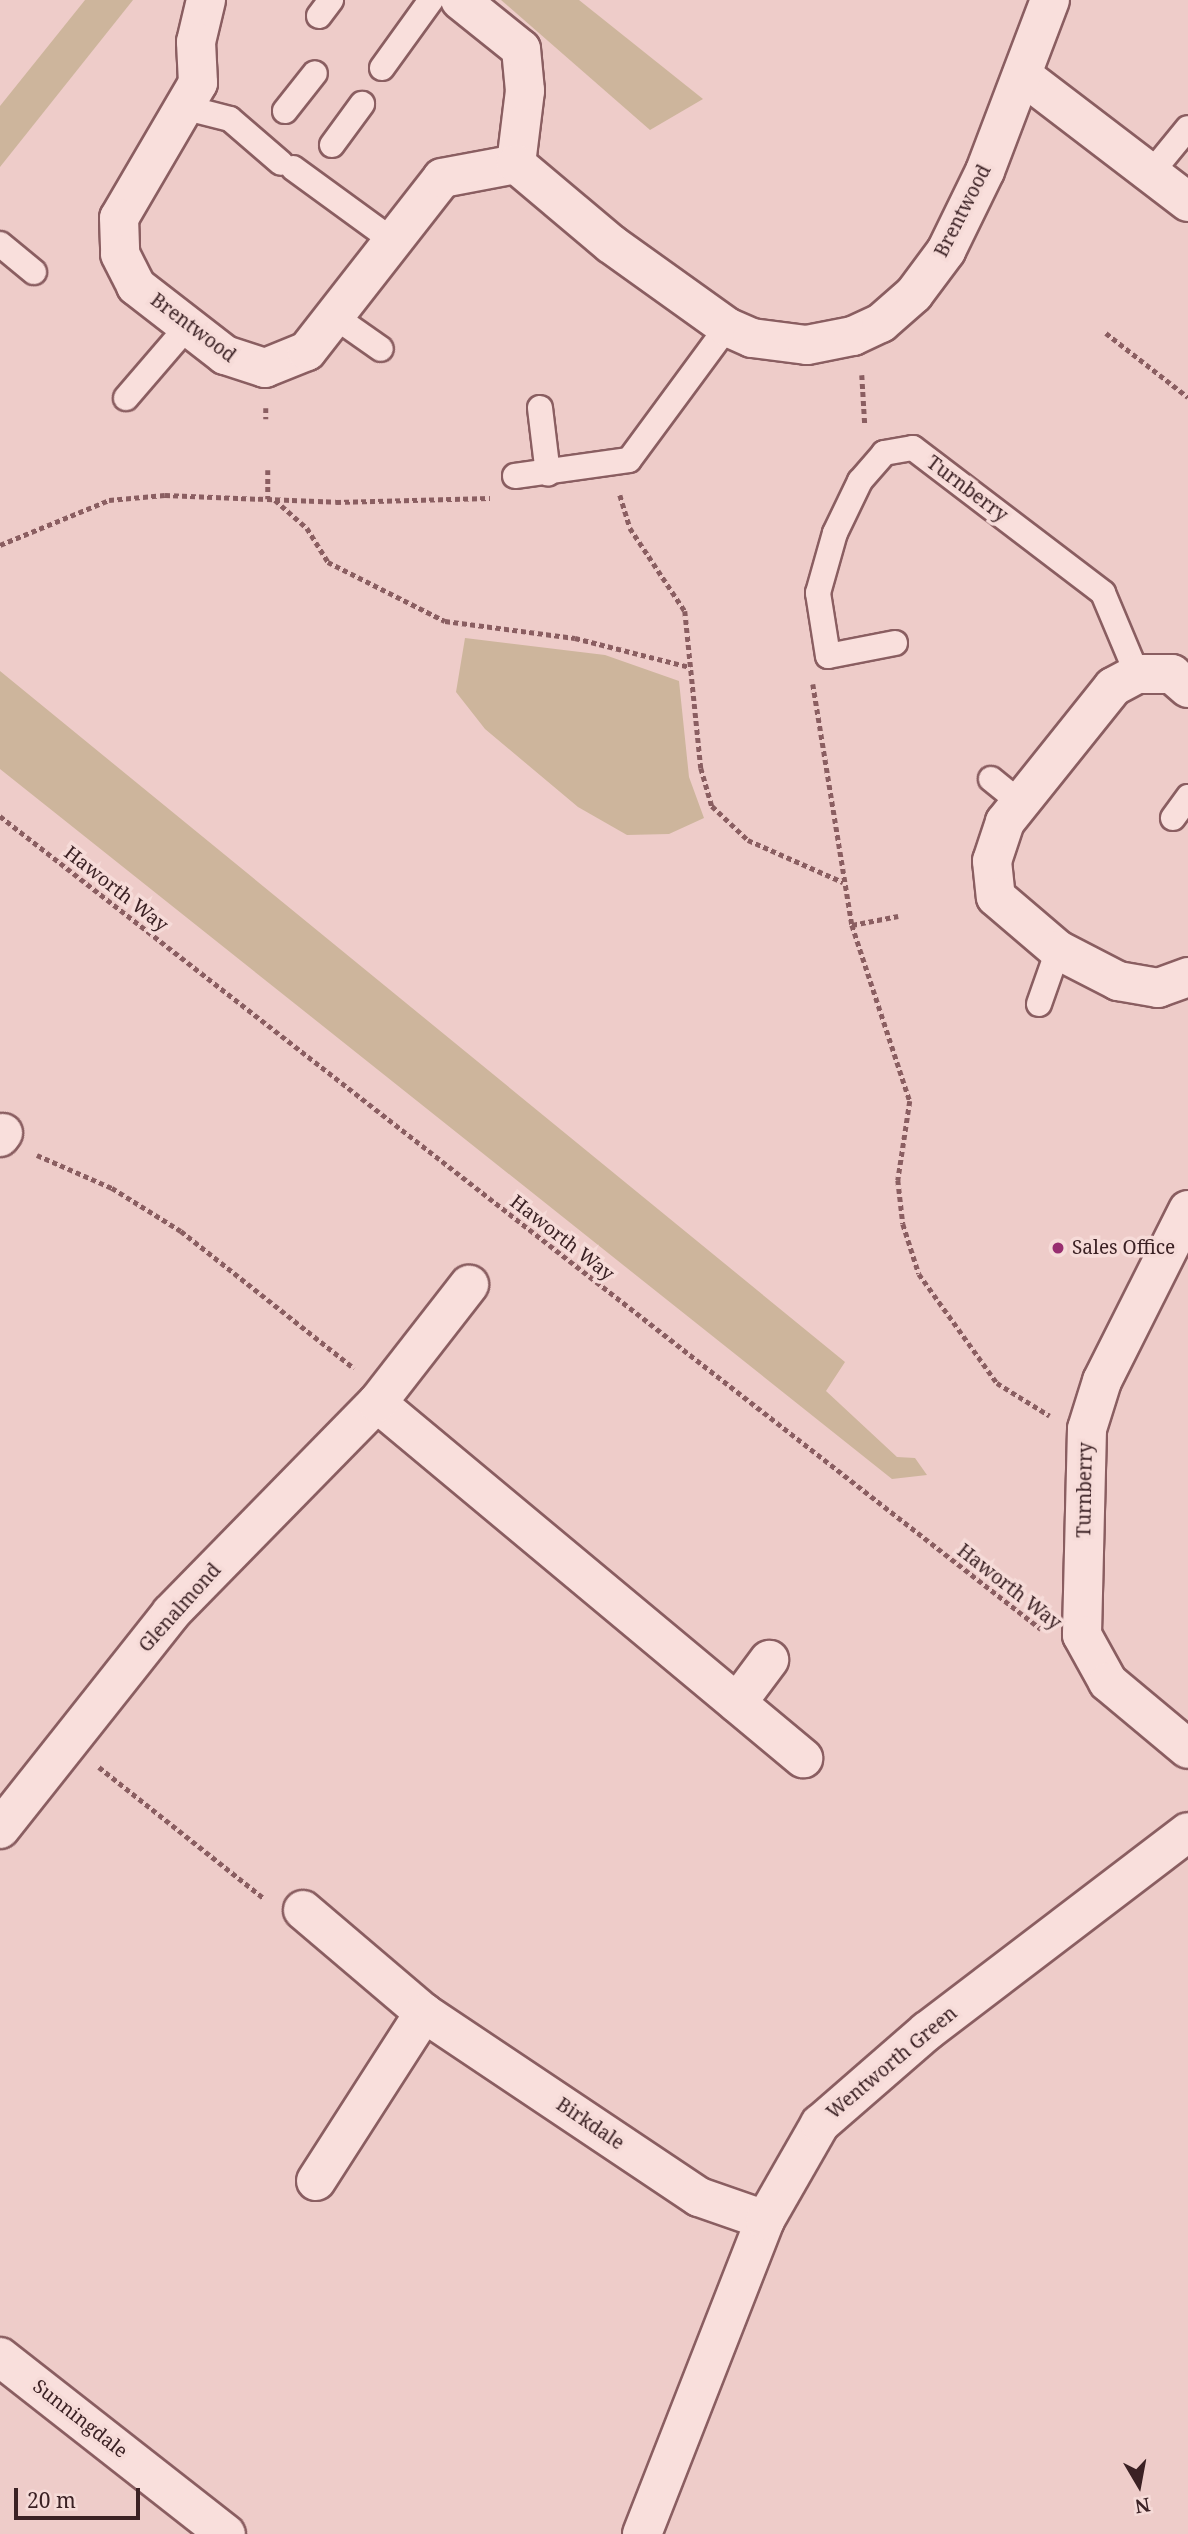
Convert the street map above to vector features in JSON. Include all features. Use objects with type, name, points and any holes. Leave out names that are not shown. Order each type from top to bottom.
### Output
[{"type":"street","name":"Brentwood","points":[[206,0],[196,42],[198,83],[187,108],[133,187],[118,234],[136,286],[225,355],[265,368],[307,351],[442,178],[516,164],[611,244],[727,327],[752,338],[807,345],[853,336],[881,323],[914,294],[946,251],[1022,75],[1050,0]]},
{"type":"street","points":[[460,0],[521,49],[525,91],[516,164]]},
{"type":"street","points":[[1022,75],[1188,202]]},
{"type":"street","points":[[1188,688],[1172,674],[1137,674],[1113,687],[1005,822],[992,861],[996,897],[1058,950],[1118,981],[1158,988],[1188,977]]},
{"type":"street","name":"Turnberry","points":[[1188,1210],[1102,1381],[1087,1429],[1082,1635],[1108,1682],[1188,1749]]},
{"type":"street","name":"Glenalmond","points":[[0,1829],[171,1613],[381,1397],[469,1285]]},
{"type":"street","points":[[381,1397],[803,1758]]},
{"type":"street","points":[[737,1703],[769,1660]]},
{"type":"street","name":"Wentworth Green","points":[[642,2534],[765,2220],[820,2124],[927,2031],[1188,1832]]},
{"type":"street","name":"Birkdale","points":[[303,1910],[424,2013],[699,2197],[765,2220]]},
{"type":"street","points":[[316,2181],[424,2013]]},
{"type":"street","name":"Sunningdale","points":[[0,2357],[226,2534]]},
{"type":"lane","points":[[382,68],[431,0]]},
{"type":"lane","points":[[285,111],[315,73]]},
{"type":"lane","points":[[332,145],[362,104]]},
{"type":"lane","points":[[187,108],[230,119],[265,137],[300,169],[393,241]]},
{"type":"lane","points":[[1150,173],[1188,128]]},
{"type":"lane","points":[[0,244],[34,272]]},
{"type":"lane","points":[[334,316],[381,349]]},
{"type":"lane","points":[[126,398],[188,326]]},
{"type":"lane","points":[[515,476],[548,474],[629,460],[727,327]]},
{"type":"lane","points":[[540,408],[548,474]]},
{"type":"lane","name":"Turnberry","points":[[895,643],[828,656],[818,593],[835,533],[860,481],[884,453],[913,448],[1103,593],[1137,674]]},
{"type":"lane","points":[[991,779],[1021,803]]},
{"type":"lane","points":[[1173,818],[1188,797]]},
{"type":"lane","points":[[1039,1004],[1058,950]]},
{"type":"path","points":[[1106,332],[1188,397]]},
{"type":"path","points":[[853,336],[868,403],[862,439]]},
{"type":"path","points":[[268,470],[271,500],[307,528],[328,562],[445,621],[576,638],[690,667]]},
{"type":"path","points":[[605,491],[618,490],[629,485]]},
{"type":"path","points":[[618,490],[630,528],[685,611],[690,667],[712,806],[748,840],[842,882]]},
{"type":"path","points":[[0,545],[110,500],[164,495],[271,500],[497,498]]},
{"type":"path","points":[[811,672],[842,882],[852,926],[910,1101],[898,1180],[903,1224],[919,1274],[997,1382],[1034,1410],[1087,1429]]},
{"type":"path","name":"Haworth Way","points":[[0,816],[1054,1640]]},
{"type":"path","points":[[852,926],[898,916]]},
{"type":"path","points":[[10,1140],[112,1188],[181,1231],[381,1397]]},
{"type":"path","points":[[68,1743],[288,1916],[303,1910]]},
{"type":"shaded area","points":[[85,0],[133,0],[0,167],[0,106]]},
{"type":"shaded area","points":[[501,0],[579,0],[703,99],[650,130]]},
{"type":"shaded area","points":[[465,638],[605,655],[679,681],[689,777],[704,818],[669,834],[627,835],[578,807],[485,729],[456,692]]},
{"type":"shaded area","points":[[0,671],[845,1362],[826,1391],[897,1457],[915,1458],[927,1475],[892,1479],[0,769]]},
{"type":"place","name":"Sales Office","points":[[1058,1248]]}]
